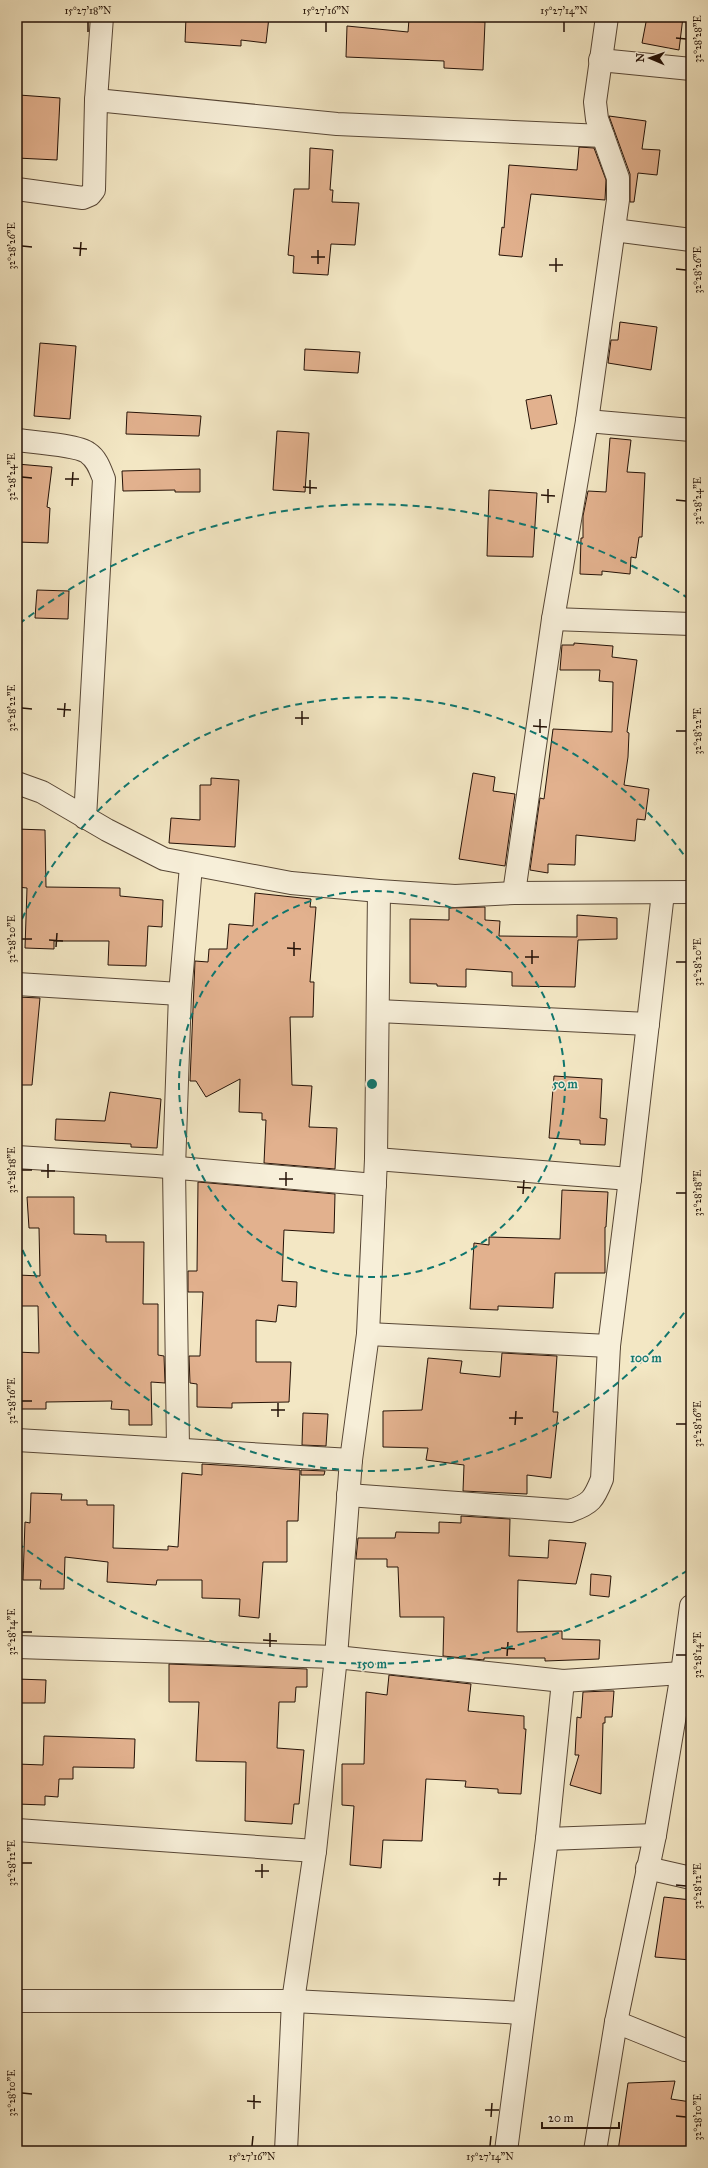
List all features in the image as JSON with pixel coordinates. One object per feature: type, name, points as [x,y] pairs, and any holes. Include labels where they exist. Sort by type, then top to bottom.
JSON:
[{"type":"street","points":[[17,189],[83,198],[90,195],[94,190],[96,100],[102,17]]},
{"type":"street","points":[[514,893],[552,619],[587,421],[618,200],[618,178],[597,119],[595,102],[607,17]]},
{"type":"street","points":[[600,60],[691,69]]},
{"type":"street","points":[[96,100],[337,124],[603,136]]},
{"type":"street","points":[[614,230],[691,240]]},
{"type":"street","points":[[587,421],[691,430]]},
{"type":"street","points":[[17,440],[74,448],[87,452],[97,463],[104,479],[85,818]]},
{"type":"street","points":[[552,619],[691,624]]},
{"type":"street","points":[[17,783],[42,792],[85,818],[164,859],[191,866],[291,882],[379,891],[455,896],[514,893],[691,892]]},
{"type":"street","points":[[178,1448],[174,1168],[180,994],[191,866]]},
{"type":"street","points":[[286,2151],[293,2001],[315,1851],[336,1657],[351,1460],[368,1334],[376,1159],[379,891]]},
{"type":"street","points":[[348,1494],[570,1511],[584,1506],[595,1497],[602,1479],[609,1346],[630,1179],[662,893]]},
{"type":"street","points":[[17,984],[180,994]]},
{"type":"street","points":[[378,1011],[648,1024]]},
{"type":"street","points":[[17,1157],[174,1168],[375,1186]]},
{"type":"street","points":[[376,1159],[630,1179]]},
{"type":"street","points":[[368,1334],[609,1346]]},
{"type":"street","points":[[17,1440],[178,1448],[351,1460]]},
{"type":"street","points":[[595,2151],[616,2022],[655,1835],[686,1674],[691,1606]]},
{"type":"street","points":[[17,1647],[336,1657],[563,1681],[686,1674]]},
{"type":"street","points":[[506,2151],[547,1839],[563,1681]]},
{"type":"street","points":[[17,1830],[315,1851]]},
{"type":"street","points":[[547,1839],[655,1835]]},
{"type":"street","points":[[647,1868],[691,1878]]},
{"type":"street","points":[[17,2001],[293,2001],[523,2013]]},
{"type":"street","points":[[616,2022],[685,2050],[691,2051]]},
{"type":"building","points":[[186,17],[269,17],[266,43],[241,40],[241,46],[185,42]]},
{"type":"building","points":[[647,17],[683,17],[679,50],[642,43]]},
{"type":"building","points":[[409,19],[485,22],[483,70],[444,68],[444,61],[346,57],[347,26],[408,32]]},
{"type":"building","points":[[19,95],[60,98],[57,160],[17,158]]},
{"type":"building","points":[[609,116],[646,121],[642,149],[660,150],[657,175],[638,173],[634,202],[630,202],[630,174]]},
{"type":"building","points":[[579,147],[594,148],[606,180],[605,200],[531,194],[522,257],[499,255],[502,227],[504,228],[509,165],[577,170]]},
{"type":"building","points":[[310,148],[333,150],[330,190],[333,190],[332,202],[359,203],[355,245],[331,244],[328,275],[293,273],[294,256],[288,255],[294,189],[309,189]]},
{"type":"building","points":[[620,322],[657,327],[651,370],[608,363],[611,340],[618,340]]},
{"type":"building","points":[[40,343],[76,346],[70,419],[34,416]]},
{"type":"building","points":[[305,349],[360,352],[358,373],[304,370]]},
{"type":"building","points":[[551,395],[557,424],[531,429],[526,400]]},
{"type":"building","points":[[127,412],[201,416],[199,436],[126,434]]},
{"type":"building","points":[[277,431],[309,433],[305,492],[273,490]]},
{"type":"building","points":[[610,438],[631,440],[627,472],[645,473],[642,537],[639,537],[636,558],[631,557],[630,574],[602,571],[602,575],[580,574],[583,516],[588,491],[606,492]]},
{"type":"building","points":[[17,464],[52,467],[47,507],[50,508],[48,543],[17,542]]},
{"type":"building","points":[[200,469],[200,492],[175,492],[175,490],[123,491],[122,471]]},
{"type":"building","points":[[489,490],[537,493],[533,557],[487,556]]},
{"type":"building","points":[[37,590],[69,591],[68,619],[35,618]]},
{"type":"building","points":[[574,643],[613,646],[612,657],[637,660],[627,732],[629,733],[628,757],[624,785],[649,789],[645,820],[637,819],[635,841],[576,835],[575,865],[548,864],[548,873],[530,870],[540,798],[544,799],[553,729],[612,732],[613,682],[599,681],[600,670],[560,670],[562,645],[574,645]]},
{"type":"building","points":[[473,773],[495,777],[493,791],[515,794],[505,866],[459,859]]},
{"type":"building","points":[[211,778],[239,780],[235,847],[169,843],[171,818],[200,820],[200,785],[211,785]]},
{"type":"building","points":[[17,829],[45,830],[46,887],[120,888],[120,896],[163,900],[162,927],[148,926],[146,966],[108,965],[109,941],[54,941],[54,949],[25,948],[27,888],[17,887]]},
{"type":"building","points":[[255,893],[311,899],[310,907],[316,907],[310,982],[314,982],[313,1017],[290,1017],[292,1085],[312,1086],[309,1127],[337,1128],[335,1169],[264,1163],[266,1120],[262,1120],[262,1113],[239,1112],[240,1079],[206,1097],[196,1081],[190,1081],[195,961],[208,962],[209,949],[227,949],[229,924],[253,926]]},
{"type":"building","points":[[485,907],[485,920],[500,921],[499,936],[577,937],[577,915],[617,918],[617,939],[578,940],[575,987],[512,986],[512,972],[466,969],[466,987],[410,983],[410,919],[449,920],[449,908]]},
{"type":"building","points":[[17,997],[40,998],[32,1085],[17,1085]]},
{"type":"building","points":[[554,1076],[602,1079],[600,1118],[607,1119],[605,1145],[580,1144],[580,1140],[549,1138]]},
{"type":"building","points":[[110,1092],[161,1099],[157,1148],[131,1147],[131,1144],[55,1140],[56,1119],[105,1121]]},
{"type":"building","points":[[198,1182],[335,1194],[334,1233],[284,1230],[282,1281],[297,1282],[296,1307],[278,1305],[276,1322],[256,1320],[256,1362],[291,1362],[289,1402],[232,1403],[232,1408],[197,1407],[197,1384],[190,1383],[189,1356],[200,1356],[203,1292],[188,1292],[188,1271],[197,1271]]},
{"type":"building","points":[[562,1190],[608,1192],[605,1227],[605,1273],[555,1273],[553,1308],[498,1306],[498,1310],[470,1309],[474,1243],[489,1245],[489,1237],[560,1239]]},
{"type":"building","points":[[27,1197],[74,1197],[74,1234],[106,1235],[106,1242],[144,1242],[143,1304],[158,1304],[158,1355],[164,1356],[165,1383],[151,1382],[152,1425],[129,1425],[129,1410],[111,1409],[112,1401],[46,1402],[46,1409],[17,1409],[17,1352],[39,1353],[38,1306],[17,1306],[18,1275],[40,1276],[39,1228],[29,1228]]},
{"type":"building","points":[[502,1353],[557,1356],[553,1412],[558,1412],[551,1478],[527,1475],[527,1494],[463,1491],[464,1465],[426,1460],[428,1448],[383,1447],[383,1411],[422,1410],[428,1358],[462,1361],[460,1373],[500,1377]]},
{"type":"building","points":[[303,1413],[328,1414],[326,1446],[302,1445]]},
{"type":"building","points":[[202,1464],[300,1470],[298,1521],[287,1521],[287,1562],[263,1562],[259,1618],[239,1616],[240,1599],[202,1598],[202,1580],[157,1580],[156,1585],[107,1582],[108,1562],[65,1557],[64,1589],[40,1589],[41,1580],[23,1580],[25,1522],[30,1523],[31,1493],[62,1494],[61,1500],[87,1500],[87,1505],[114,1505],[113,1548],[168,1550],[168,1546],[178,1547],[182,1473],[202,1475]]},
{"type":"building","points":[[301,1470],[325,1471],[324,1475],[301,1475]]},
{"type":"building","points":[[461,1516],[510,1519],[509,1556],[548,1558],[549,1540],[586,1543],[576,1584],[518,1580],[517,1632],[562,1631],[562,1639],[600,1640],[599,1659],[545,1661],[545,1658],[484,1658],[484,1660],[443,1656],[444,1617],[400,1617],[398,1567],[387,1567],[387,1559],[356,1559],[358,1538],[395,1538],[396,1532],[439,1533],[439,1522],[461,1523]]},
{"type":"building","points":[[591,1574],[611,1576],[609,1597],[590,1595]]},
{"type":"building","points":[[169,1664],[307,1669],[307,1687],[296,1687],[295,1702],[279,1702],[277,1748],[304,1750],[299,1804],[294,1804],[292,1824],[245,1821],[246,1762],[196,1761],[199,1702],[169,1702]]},
{"type":"building","points":[[389,1675],[471,1684],[468,1711],[524,1716],[524,1729],[526,1729],[521,1794],[498,1793],[498,1789],[465,1787],[466,1781],[426,1779],[422,1841],[383,1840],[381,1868],[350,1865],[354,1806],[342,1805],[342,1764],[364,1764],[366,1692],[387,1695]]},
{"type":"building","points":[[17,1679],[46,1680],[45,1703],[17,1703]]},
{"type":"building","points":[[614,1691],[612,1717],[605,1717],[605,1723],[603,1723],[601,1794],[570,1785],[579,1755],[575,1755],[577,1717],[581,1718],[583,1692]]},
{"type":"building","points":[[44,1736],[135,1739],[134,1768],[73,1767],[73,1779],[59,1779],[58,1797],[45,1796],[45,1805],[17,1804],[17,1764],[43,1765]]},
{"type":"building","points":[[664,1897],[691,1900],[691,1960],[655,1957]]},
{"type":"building","points":[[675,2081],[671,2099],[691,2102],[691,2151],[618,2151],[628,2083]]}]
